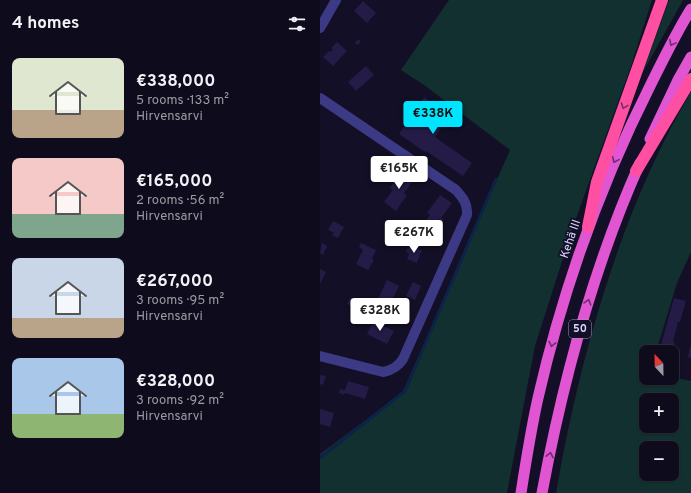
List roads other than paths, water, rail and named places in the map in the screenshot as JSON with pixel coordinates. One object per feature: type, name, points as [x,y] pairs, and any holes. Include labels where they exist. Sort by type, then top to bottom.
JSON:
[{"type":"highway","points":[[588,227],[597,182],[662,0]]},
{"type":"highway","name":"Kehä III","points":[[521,493],[538,398],[558,321],[588,227],[605,183],[637,111],[691,9]]},
{"type":"highway","name":"50","points":[[542,493],[561,405],[581,326],[614,224],[657,124],[691,57]]},
{"type":"highway","points":[[636,171],[691,79]]},
{"type":"street","points":[[320,28],[336,0]]},
{"type":"street","points":[[320,98],[456,190],[464,198],[468,208],[467,215],[403,359],[398,365],[383,372],[320,356]]},
{"type":"waterway","points":[[320,458],[405,391],[496,179]]}]
